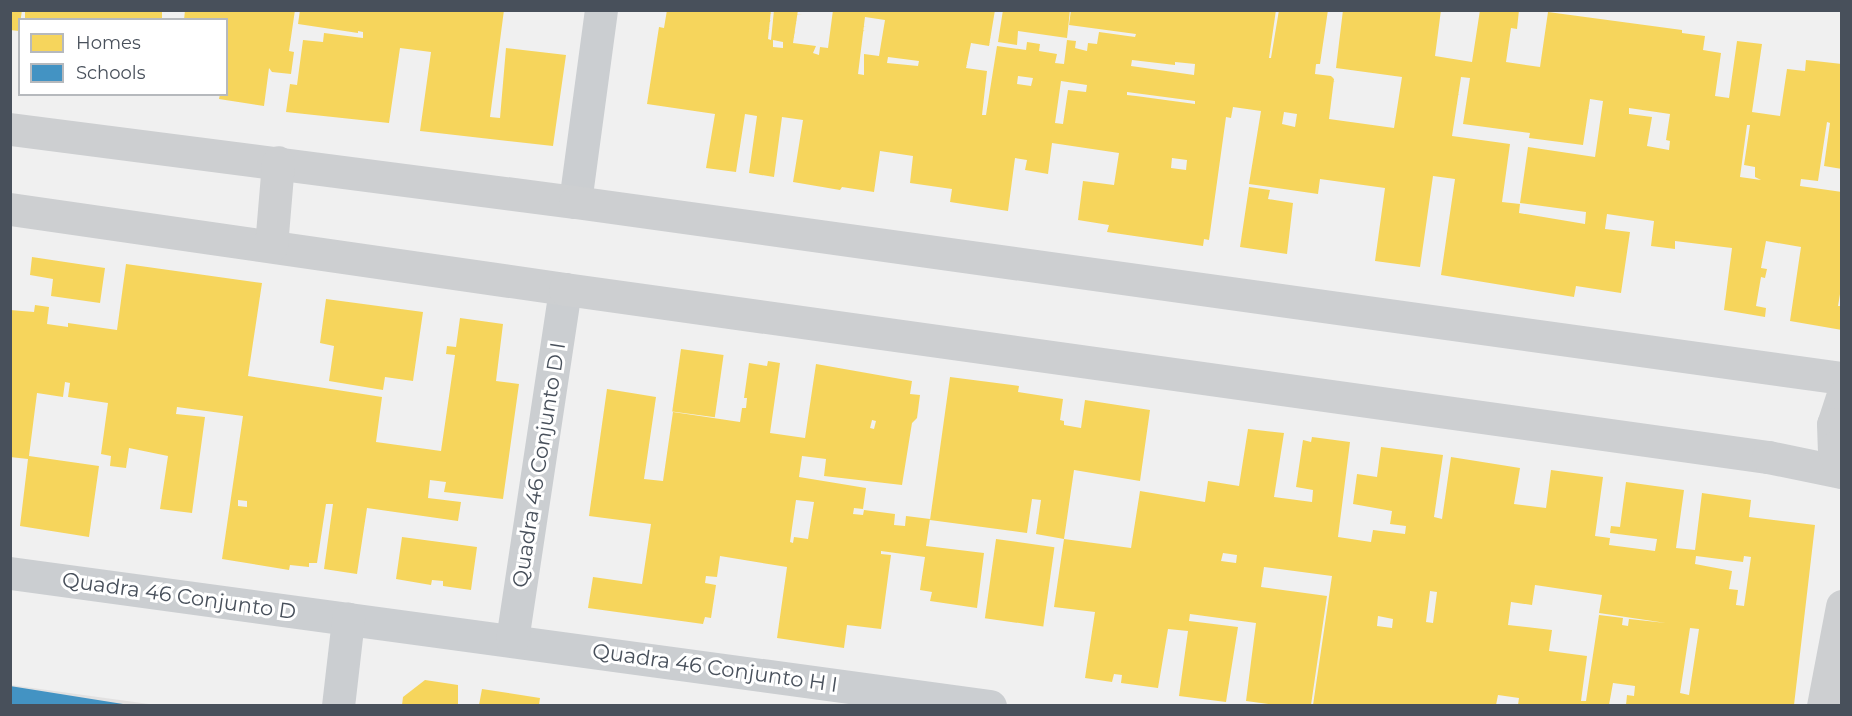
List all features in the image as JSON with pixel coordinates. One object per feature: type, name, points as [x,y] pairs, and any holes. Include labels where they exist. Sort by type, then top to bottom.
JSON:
[{"type":"street","points":[[575,202],[601,10]]},
{"type":"street","points":[[10,129],[575,202],[1842,378]]},
{"type":"street","points":[[271,246],[278,162]]},
{"type":"street","points":[[10,209],[565,290],[1768,457],[1841,472],[1834,448],[1833,424],[1842,397]]},
{"type":"street","name":"Quadra 46 Conjunto D I","points":[[512,640],[565,290]]},
{"type":"street","name":"Quadra 46 Conjunto D","points":[[10,573],[512,640]]},
{"type":"street","points":[[1823,705],[1842,606]]},
{"type":"street","points":[[338,705],[348,619]]},
{"type":"street","name":"Quadra 46 Conjunto H I","points":[[512,640],[990,705]]},
{"type":"shaded area","points":[[11,685],[156,705],[11,706]]},
{"type":"building: Homes","points":[[10,10],[22,10],[21,18],[18,18],[18,31],[10,30]]},
{"type":"building: Homes","points":[[25,10],[162,10],[162,18],[25,18]]},
{"type":"building: Homes","points":[[185,10],[295,10],[289,51],[294,52],[291,74],[272,72],[269,68],[264,106],[219,99],[220,96],[228,96],[228,18],[184,18]]},
{"type":"building: Homes","points":[[300,10],[504,10],[490,117],[500,118],[506,48],[566,55],[553,146],[420,131],[431,52],[400,48],[389,123],[286,112],[290,84],[297,85],[303,40],[323,42],[324,33],[363,38],[363,32],[298,24]]},
{"type":"building: Homes","points":[[667,10],[771,10],[768,39],[771,40],[774,10],[798,10],[793,43],[816,46],[813,53],[819,55],[820,47],[828,48],[833,10],[995,10],[989,46],[971,43],[966,68],[987,71],[982,115],[986,115],[997,46],[1026,50],[1027,42],[1040,44],[1039,51],[1057,54],[1055,63],[1064,64],[1067,40],[1076,41],[1075,48],[1087,51],[1088,43],[1097,44],[1099,32],[1135,37],[1136,34],[1069,25],[1071,10],[1276,10],[1269,58],[1271,58],[1279,10],[1328,10],[1320,64],[1316,64],[1315,74],[1331,76],[1334,79],[1329,119],[1394,128],[1402,77],[1336,68],[1343,10],[1441,10],[1435,56],[1472,62],[1480,10],[1519,10],[1517,29],[1511,28],[1506,62],[1540,67],[1548,12],[1682,30],[1682,33],[1705,36],[1703,50],[1721,53],[1715,96],[1729,98],[1737,41],[1762,44],[1752,112],[1780,116],[1787,69],[1805,71],[1806,60],[1842,64],[1842,169],[1824,166],[1830,123],[1827,122],[1818,181],[1801,179],[1800,186],[1842,192],[1842,282],[1838,306],[1842,306],[1842,330],[1790,321],[1801,247],[1766,241],[1761,268],[1767,269],[1765,278],[1761,277],[1756,306],[1766,308],[1765,317],[1724,310],[1732,248],[1675,241],[1675,249],[1651,246],[1654,221],[1607,214],[1605,229],[1630,232],[1621,293],[1576,286],[1574,297],[1441,275],[1455,179],[1433,176],[1420,267],[1375,261],[1385,188],[1320,179],[1318,194],[1249,184],[1261,111],[1233,107],[1231,118],[1226,117],[1209,240],[1204,239],[1203,246],[1107,232],[1109,225],[1078,220],[1083,181],[1114,185],[1119,153],[1052,143],[1048,174],[1025,170],[1027,160],[1015,158],[1008,211],[950,202],[952,189],[910,183],[913,156],[880,151],[874,192],[842,187],[840,190],[793,182],[803,120],[782,117],[774,177],[749,173],[757,116],[745,114],[736,172],[706,168],[715,114],[647,104],[659,27],[664,28]],"holes":[[[865,17],[885,20],[879,56],[864,54],[864,75],[858,74]],[[773,40],[783,42],[783,48],[773,47]],[[888,57],[919,61],[918,66],[887,63]],[[1132,60],[1175,65],[1175,62],[1195,64],[1194,75],[1131,66]],[[1018,76],[1033,78],[1031,86],[1017,84]],[[1461,77],[1470,78],[1463,124],[1530,133],[1529,138],[1583,145],[1590,99],[1603,101],[1595,157],[1528,147],[1520,203],[1586,212],[1585,224],[1519,213],[1520,204],[1502,202],[1510,144],[1452,136]],[[1061,81],[1087,85],[1086,92],[1068,90],[1063,124],[1055,123]],[[1127,92],[1195,101],[1195,104],[1127,95]],[[1629,108],[1670,114],[1666,140],[1670,141],[1669,150],[1647,146],[1652,117],[1629,114]],[[1284,112],[1297,114],[1295,127],[1282,124]],[[1747,125],[1750,125],[1744,165],[1755,167],[1755,177],[1761,180],[1740,177]],[[1172,158],[1187,160],[1186,170],[1171,168]]]},
{"type":"building: Homes","points":[[1003,10],[1070,10],[1067,38],[1018,31],[1017,45],[998,42]]},
{"type":"building: Homes","points":[[1249,187],[1270,190],[1268,199],[1293,203],[1287,254],[1240,247]]},
{"type":"building: Homes","points":[[32,257],[105,268],[100,303],[51,296],[53,279],[30,275]]},
{"type":"building: Homes","points":[[126,264],[262,283],[248,376],[382,397],[376,442],[441,451],[455,355],[446,354],[447,346],[456,347],[460,318],[503,324],[496,381],[519,384],[503,499],[444,492],[446,482],[430,480],[428,498],[461,502],[458,521],[367,508],[357,574],[324,569],[333,504],[326,504],[317,563],[309,563],[309,567],[290,565],[289,570],[222,559],[243,416],[177,407],[176,414],[205,417],[192,513],[160,509],[168,456],[129,448],[126,468],[110,466],[111,456],[101,454],[108,403],[68,397],[70,383],[65,382],[63,397],[37,393],[29,456],[99,466],[89,537],[20,526],[28,459],[10,457],[10,310],[34,312],[35,305],[49,307],[47,324],[68,327],[68,323],[117,330]],"holes":[[[238,500],[247,501],[247,507],[238,506]]]},
{"type":"building: Homes","points":[[326,299],[423,312],[413,381],[385,377],[383,390],[329,381],[334,346],[320,343]]},
{"type":"building: Homes","points":[[681,349],[724,355],[715,417],[672,411]]},
{"type":"building: Homes","points":[[768,361],[780,363],[770,433],[805,438],[816,364],[912,381],[910,394],[920,395],[917,418],[912,423],[902,485],[824,476],[826,459],[802,456],[799,477],[866,488],[863,509],[854,508],[853,514],[863,515],[864,510],[895,514],[894,525],[905,526],[906,516],[930,519],[926,546],[984,553],[977,608],[930,601],[932,592],[920,590],[925,557],[881,551],[881,554],[891,555],[881,629],[847,625],[844,648],[777,638],[787,567],[720,556],[717,577],[706,576],[705,583],[716,585],[711,618],[705,617],[703,624],[588,608],[593,577],[642,584],[651,524],[589,516],[607,389],[656,397],[644,479],[663,481],[673,412],[740,422],[742,408],[746,408],[747,398],[744,398],[749,363],[767,366]],"holes":[[[872,420],[876,421],[874,429],[870,428]],[[796,500],[814,502],[808,539],[794,537],[793,543],[790,542]]]},
{"type":"building: Homes","points":[[950,377],[1019,386],[1018,392],[1063,399],[1060,420],[1064,421],[1064,425],[1081,428],[1085,400],[1150,410],[1140,481],[1074,470],[1064,539],[1036,534],[1041,500],[1032,499],[1027,533],[930,520]]},
{"type":"building: Homes","points":[[1248,429],[1284,433],[1274,497],[1312,502],[1313,490],[1296,487],[1303,440],[1311,442],[1312,437],[1350,442],[1338,537],[1371,542],[1373,530],[1405,534],[1406,526],[1390,524],[1392,511],[1353,504],[1357,474],[1377,477],[1381,447],[1443,455],[1434,517],[1442,519],[1451,457],[1520,468],[1514,504],[1546,508],[1551,470],[1603,477],[1595,536],[1610,538],[1609,545],[1655,551],[1657,539],[1610,533],[1611,526],[1620,527],[1626,482],[1684,490],[1676,548],[1695,550],[1702,493],[1751,500],[1749,517],[1815,525],[1794,705],[1626,705],[1627,695],[1634,696],[1635,686],[1613,683],[1609,705],[1518,705],[1519,698],[1498,695],[1496,705],[1313,705],[1332,576],[1264,567],[1261,587],[1327,596],[1311,705],[1275,705],[1246,701],[1256,623],[1190,614],[1189,621],[1238,627],[1226,702],[1179,696],[1188,631],[1168,629],[1158,688],[1121,683],[1122,675],[1114,674],[1112,682],[1085,678],[1095,612],[1054,607],[1064,539],[1131,548],[1140,491],[1205,502],[1208,481],[1239,486]],"holes":[[[1223,553],[1237,555],[1236,563],[1221,561]],[[1696,556],[1743,562],[1744,556],[1751,557],[1744,606],[1736,605],[1738,590],[1729,589],[1732,571],[1695,564]],[[1535,585],[1602,595],[1599,613],[1666,623],[1629,619],[1628,626],[1622,625],[1623,618],[1599,615],[1586,701],[1581,701],[1587,656],[1549,651],[1552,630],[1508,625],[1511,602],[1532,605]],[[1430,591],[1437,592],[1433,623],[1426,622]],[[1378,616],[1393,619],[1392,628],[1377,626]],[[1690,628],[1699,629],[1689,695],[1680,693]]]},
{"type":"building: Homes","points":[[402,537],[477,547],[471,590],[443,586],[443,581],[432,580],[431,585],[396,579]]},
{"type":"building: Homes","points":[[996,539],[1054,547],[1043,626],[985,618]]},
{"type":"building: Homes","points":[[425,680],[458,685],[458,705],[402,705],[403,697]]},
{"type":"building: Homes","points":[[482,689],[540,698],[539,705],[479,705]]},
{"type":"building: Schools","points":[[10,686],[123,704],[123,706],[10,706]]}]
